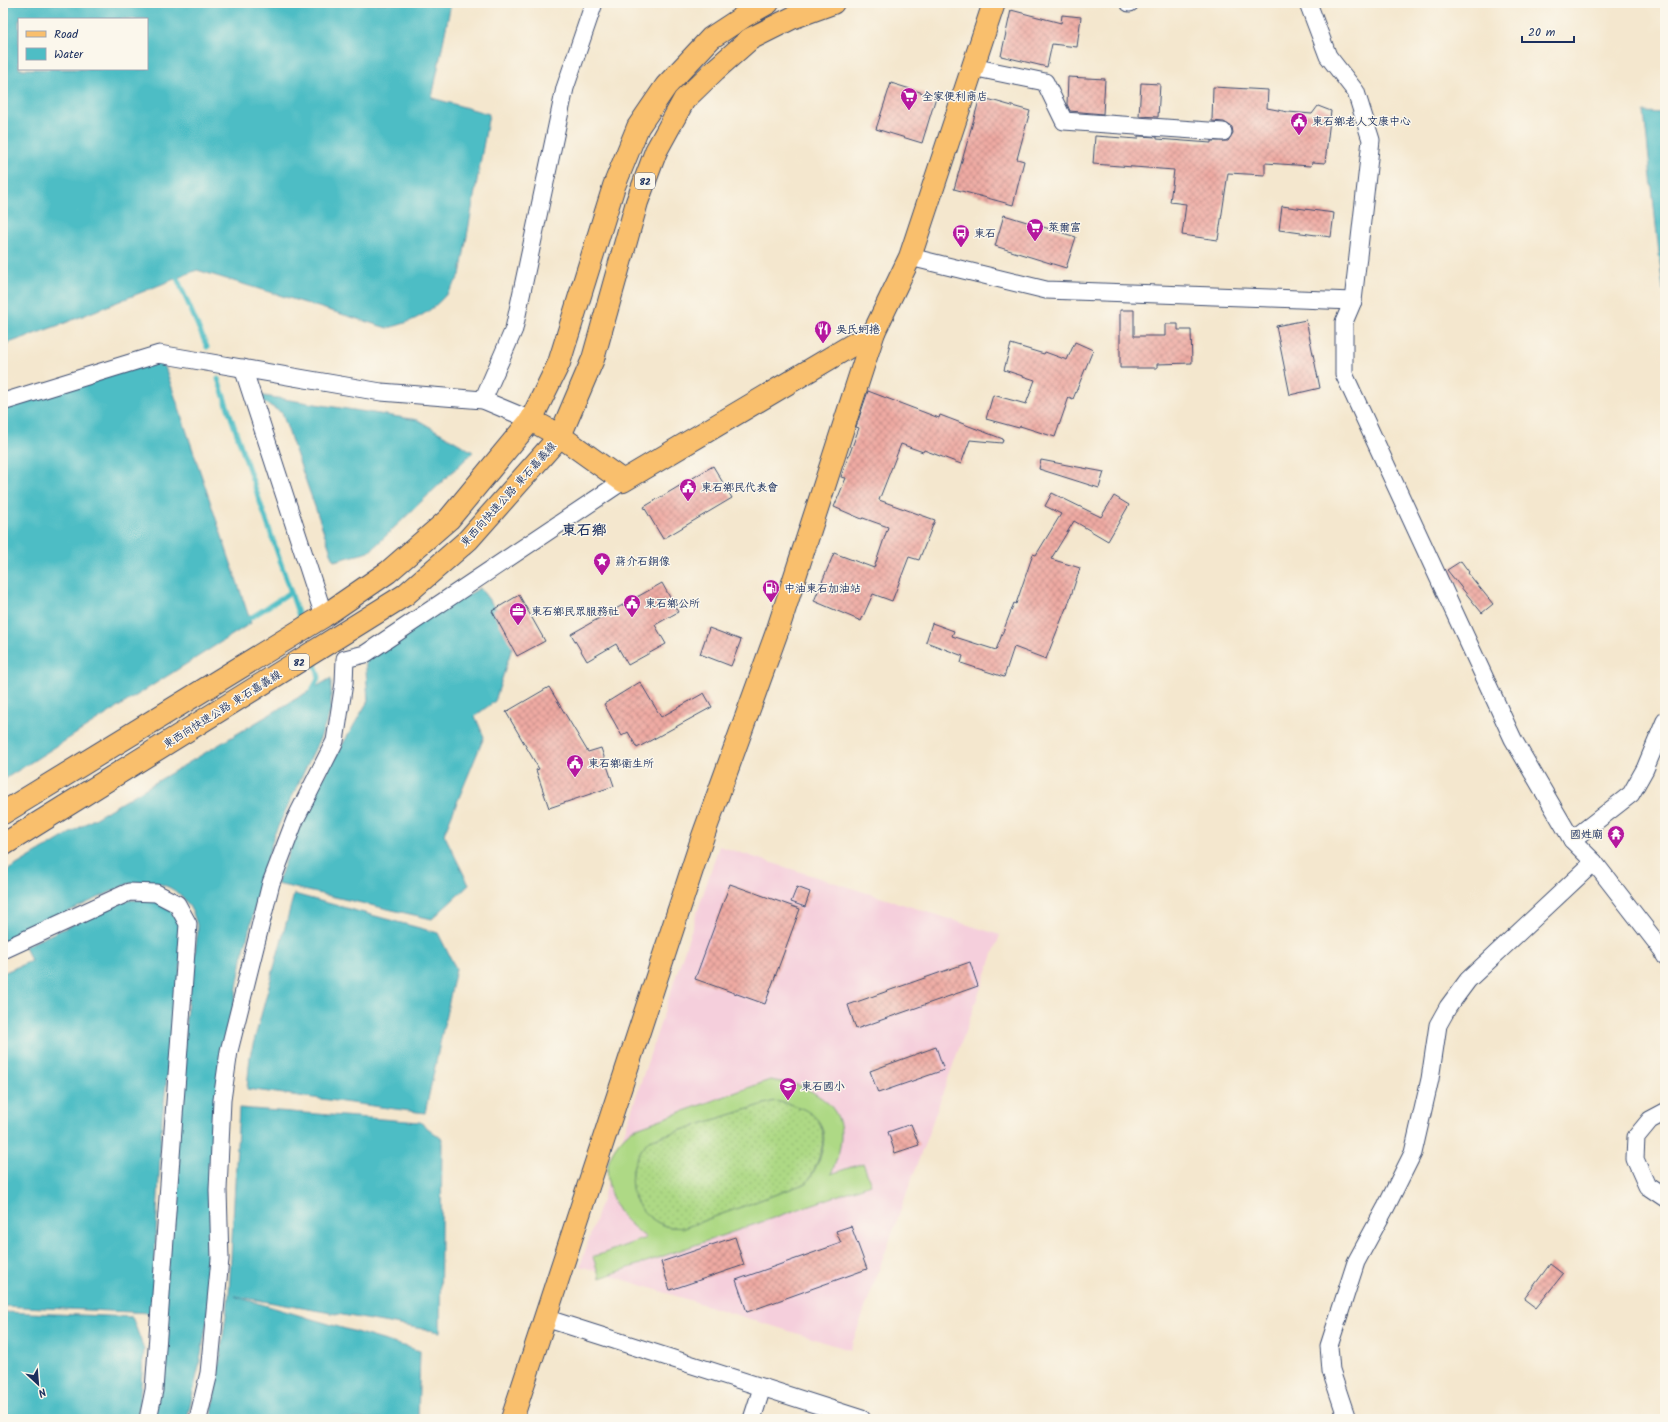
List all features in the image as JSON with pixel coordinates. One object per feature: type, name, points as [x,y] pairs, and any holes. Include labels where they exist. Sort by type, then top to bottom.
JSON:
[{"type":"main road","name":"82","points":[[3,813],[324,616],[388,572],[449,519],[531,420],[560,363],[614,186],[638,127],[666,86],[712,38],[743,17],[768,3]]},
{"type":"main road","name":"東西向快速公路 東石嘉義線","points":[[3,845],[405,595],[468,540],[560,436],[593,359],[637,202],[654,158],[684,100],[750,39],[792,18],[833,3]]},
{"type":"main road","points":[[512,1419],[703,836],[778,629],[874,332],[910,258],[994,3]]},
{"type":"main road","points":[[531,420],[560,436],[623,481],[874,332]]},
{"type":"street","points":[[483,400],[514,329],[565,88],[594,3]]},
{"type":"street","points":[[1308,3],[1328,56],[1356,92],[1372,140],[1352,301],[1344,322],[1344,374],[1513,739],[1572,840],[1594,862],[1663,951],[1665,956]]},
{"type":"street","points":[[972,67],[1045,82],[1064,121],[1223,132]]},
{"type":"street","points":[[910,258],[1046,290],[1352,301]]},
{"type":"street","points":[[3,402],[159,354],[381,392],[483,400],[531,420]]},
{"type":"street","points":[[243,368],[324,616]]},
{"type":"street","points":[[198,1419],[209,1373],[220,1259],[218,1190],[222,1100],[229,1051],[271,882],[295,820],[336,741],[344,682],[345,659],[365,654],[623,481]]},
{"type":"street","points":[[1572,840],[1631,794],[1645,769],[1665,721]]},
{"type":"street","points":[[1348,1419],[1331,1371],[1329,1346],[1356,1262],[1413,1153],[1430,1079],[1438,1025],[1448,1007],[1468,980],[1594,862]]},
{"type":"street","points":[[3,950],[129,892],[156,893],[177,904],[188,924],[154,1390],[148,1419]]},
{"type":"street","points":[[1665,1112],[1650,1120],[1636,1137],[1635,1160],[1647,1186],[1665,1198]]},
{"type":"street","points":[[545,1318],[862,1419]]},
{"type":"street","points":[[752,1419],[762,1388]]},
{"type":"shaded area","name":"東石國小","points":[[719,846],[1000,935],[850,1350],[580,1266]]},
{"type":"green space","points":[[770,1080],[798,1085],[812,1092],[827,1103],[835,1111],[839,1120],[841,1141],[839,1152],[831,1174],[863,1163],[871,1184],[600,1278],[593,1257],[646,1238],[623,1217],[615,1205],[608,1183],[608,1168],[612,1152],[631,1130]],"holes":[[[774,1101],[793,1105],[807,1111],[816,1119],[822,1128],[824,1139],[822,1152],[807,1183],[684,1228],[665,1226],[652,1219],[642,1210],[635,1199],[632,1188],[632,1176],[634,1164],[640,1152],[649,1140]]]},
{"type":"green space","points":[[774,1101],[793,1105],[807,1111],[816,1118],[822,1128],[823,1139],[821,1152],[807,1183],[684,1228],[665,1226],[652,1219],[642,1210],[635,1199],[632,1188],[632,1176],[634,1164],[640,1152],[649,1140]]},
{"type":"water","points":[[3,3],[451,3],[432,98],[489,114],[460,275],[446,295],[430,310],[410,321],[387,328],[197,270],[65,323],[3,345]]},
{"type":"water","points":[[1644,112],[1665,113],[1665,291],[1663,291]]},
{"type":"water","points":[[161,355],[251,623],[3,780],[3,408]]},
{"type":"water","points":[[251,394],[418,420],[473,452],[369,552],[334,561],[282,413]]},
{"type":"water","points":[[480,588],[516,635],[495,701],[475,716],[484,737],[444,834],[469,885],[432,919],[277,884],[306,807],[368,701],[365,654]]},
{"type":"water","points":[[331,678],[331,710],[321,736],[274,835],[243,954],[217,1099],[210,1305],[199,1366],[187,1419],[152,1419],[186,1016],[198,930],[189,906],[174,890],[164,885],[141,882],[128,884],[3,942],[3,873]]},
{"type":"water","points":[[294,894],[438,933],[456,969],[425,1113],[247,1089],[250,1056]]},
{"type":"water","points":[[128,900],[154,900],[169,909],[180,923],[184,940],[162,1118],[152,1313],[3,1306],[3,973],[31,961],[25,946]]},
{"type":"water","points":[[239,1108],[420,1122],[442,1139],[440,1332],[234,1296],[420,1351],[418,1419],[211,1419],[229,1295]]},
{"type":"water","points":[[3,1312],[132,1317],[144,1349],[138,1419],[3,1419]]},
{"type":"building","points":[[1011,10],[1061,23],[1062,15],[1081,17],[1077,47],[1052,44],[1047,67],[1001,56]]},
{"type":"building","points":[[1068,77],[1105,79],[1103,114],[1070,111],[1067,104]]},
{"type":"building","points":[[891,83],[936,97],[922,143],[876,129]]},
{"type":"building","points":[[1141,83],[1160,84],[1158,117],[1139,116]]},
{"type":"building","points":[[1213,87],[1268,90],[1267,108],[1312,114],[1318,106],[1331,111],[1325,163],[1312,162],[1311,166],[1265,163],[1265,175],[1228,173],[1218,240],[1182,235],[1186,204],[1170,202],[1174,170],[1093,164],[1095,136],[1138,139],[1138,136],[1157,137],[1157,139],[1211,143],[1211,141],[1228,141],[1233,133],[1232,127],[1224,122],[1212,121]]},
{"type":"building","points":[[980,97],[1030,111],[1017,159],[1024,161],[1013,205],[954,189]]},
{"type":"building","points":[[1282,206],[1334,213],[1331,237],[1279,230]]},
{"type":"building","name":"萊爾富","points":[[1004,215],[1076,237],[1066,268],[995,246]]},
{"type":"building","points":[[1120,310],[1134,310],[1134,336],[1165,336],[1165,324],[1178,324],[1178,330],[1191,330],[1192,363],[1157,364],[1157,368],[1120,368]]},
{"type":"building","points":[[1306,320],[1320,388],[1290,395],[1276,326]]},
{"type":"building","points":[[1075,342],[1093,350],[1073,399],[1069,397],[1055,437],[1020,426],[1019,428],[986,419],[993,395],[1026,404],[1035,380],[1004,370],[1011,344],[1044,354],[1045,352],[1067,360]]},
{"type":"building","points":[[868,391],[939,418],[940,415],[1003,439],[1002,443],[970,440],[961,464],[924,450],[923,452],[901,444],[879,500],[935,520],[919,560],[909,557],[892,601],[873,594],[861,621],[814,601],[834,553],[874,568],[888,527],[863,518],[862,519],[834,507],[846,478],[841,477],[859,428],[856,427]]},
{"type":"building","points":[[1041,460],[1104,472],[1099,488],[1039,469]]},
{"type":"building","name":"東石鄉民代表會","points":[[713,466],[732,498],[663,539],[644,507]]},
{"type":"building","points":[[1052,493],[1101,517],[1114,496],[1129,505],[1108,541],[1074,521],[1051,559],[1080,568],[1067,608],[1046,659],[1014,647],[1004,677],[961,663],[963,656],[926,642],[932,623],[954,631],[952,636],[996,650],[1014,603],[1016,604],[1033,554],[1036,555],[1061,514],[1045,506]]},
{"type":"building","points":[[1461,561],[1469,572],[1468,573],[1493,604],[1482,613],[1447,570]]},
{"type":"building","name":"東石鄉公所","points":[[662,583],[678,612],[655,625],[666,644],[628,665],[616,644],[587,661],[571,634]]},
{"type":"building","name":"東石鄉民眾服務社","points":[[519,595],[545,641],[517,656],[492,611]]},
{"type":"building","points":[[709,628],[741,640],[731,666],[700,654]]},
{"type":"building","points":[[640,682],[661,717],[704,693],[712,707],[637,748],[628,732],[622,736],[604,704]]},
{"type":"building","points":[[549,687],[588,752],[601,748],[614,786],[549,808],[536,770],[539,769],[506,712]]},
{"type":"building","points":[[730,884],[800,909],[765,1004],[695,979]]},
{"type":"building","points":[[797,887],[810,892],[805,907],[791,902]]},
{"type":"building","points":[[970,962],[978,986],[856,1029],[848,1005]]},
{"type":"building","points":[[936,1047],[944,1070],[878,1093],[870,1071]]},
{"type":"building","points":[[911,1124],[919,1145],[895,1153],[888,1132]]},
{"type":"building","points":[[851,1226],[867,1269],[747,1312],[736,1280],[841,1243],[836,1231]]},
{"type":"building","points":[[735,1237],[744,1265],[670,1290],[661,1262]]},
{"type":"building","points":[[1550,1264],[1563,1274],[1536,1308],[1524,1299]]},
{"type":"waterway","points":[[177,278],[207,347]]},
{"type":"waterway","points":[[218,379],[300,619]]},
{"type":"waterway","points":[[244,622],[291,592]]},
{"type":"waterway","points":[[310,694],[319,677],[315,664]]},
{"type":"place","name":"全家便利商店","points":[[909,111]]},
{"type":"place","name":"東石鄉老人文康中心","points":[[1299,136]]},
{"type":"place","name":"萊爾富","points":[[1035,242]]},
{"type":"place","name":"東石","points":[[961,248]]},
{"type":"place","name":"吳氏蚵捲","points":[[823,344]]},
{"type":"place","name":"東石鄉民代表會","points":[[688,502]]},
{"type":"place","name":"蔣介石銅像","points":[[602,576]]},
{"type":"place","name":"中油東石加油站","points":[[771,603]]},
{"type":"place","name":"東石鄉公所","points":[[632,618]]},
{"type":"place","name":"東石鄉民眾服務社","points":[[518,626]]},
{"type":"place","name":"東石鄉衛生所","points":[[575,778]]},
{"type":"place","name":"國姓廟","points":[[1616,849]]},
{"type":"place","name":"東石國小","points":[[788,1101]]},
{"type":"district","name":"東石鄉","points":[[584,530]]}]
